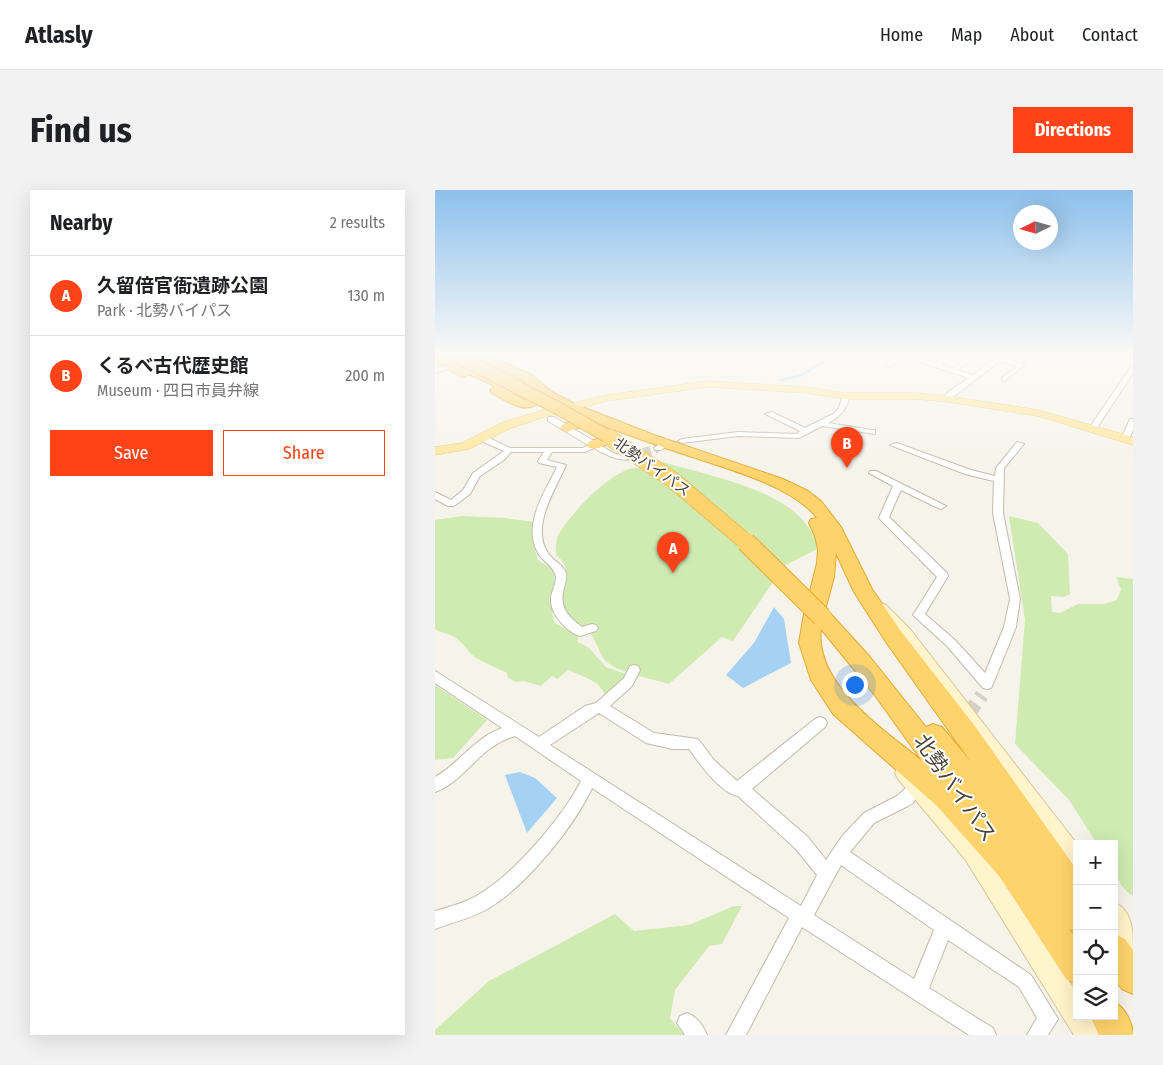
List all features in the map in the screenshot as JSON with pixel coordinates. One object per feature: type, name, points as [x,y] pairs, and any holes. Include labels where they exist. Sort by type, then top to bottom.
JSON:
[{"type":"highway","name":"北勢バイパス","points":[[529,395],[582,421],[649,463],[726,522],[762,555],[822,617],[861,660],[904,714],[1011,868],[1073,962]]},
{"type":"highway","points":[[545,396],[587,419],[649,446],[771,489],[793,499],[814,519],[820,528],[827,550],[827,563],[810,632],[813,658],[828,690],[841,707],[946,798],[1011,868]]},
{"type":"highway","points":[[567,428],[587,419]]},
{"type":"highway","points":[[587,419],[611,437],[771,480],[802,494],[815,504],[828,520],[864,592],[893,636],[965,733],[1073,890]]},
{"type":"highway","points":[[594,445],[611,437]]},
{"type":"highway","name":"北勢バイパス","points":[[822,617],[856,648],[917,715],[978,789],[1073,911]]},
{"type":"highway","points":[[1118,956],[1133,978]]},
{"type":"highway","points":[[1118,973],[1133,994]]},
{"type":"highway","points":[[1110,1020],[1119,1035]]},
{"type":"main road","points":[[435,451],[457,449],[519,421],[566,407],[625,395]]},
{"type":"main road","points":[[821,395],[844,403],[917,396],[949,399],[1036,412],[1129,440]]},
{"type":"street","points":[[1093,428],[1115,395]]},
{"type":"street","points":[[682,442],[749,433],[781,437],[799,436],[836,416],[844,403]]},
{"type":"street","points":[[769,414],[806,431]]},
{"type":"street","points":[[551,420],[618,457],[649,446]]},
{"type":"street","points":[[1129,440],[1133,421]]},
{"type":"street","points":[[823,424],[872,432]]},
{"type":"street","points":[[482,438],[509,450],[585,450],[594,445]]},
{"type":"street","points":[[898,486],[884,518],[943,576],[919,615],[951,643],[985,690],[1010,627],[1015,599],[998,513],[999,479],[1002,465],[1020,444]]},
{"type":"street","points":[[894,445],[968,472],[999,479]]},
{"type":"street","points":[[435,495],[451,504],[454,503],[467,492],[476,475],[504,456],[509,450]]},
{"type":"street","points":[[550,450],[542,461],[562,465],[540,513],[537,536],[543,554],[559,570],[561,577],[556,600],[557,607],[565,618],[580,632],[591,628]]},
{"type":"street","points":[[873,474],[941,506]]},
{"type":"street","points":[[864,592],[905,633],[1073,857]]},
{"type":"street","points":[[539,745],[590,710],[600,707],[628,682],[634,670]]},
{"type":"street","points":[[435,676],[589,779],[745,879],[801,918],[985,1035]]},
{"type":"street","points":[[600,707],[651,739],[673,744],[693,743],[709,765],[734,788],[741,789],[802,843],[827,874]]},
{"type":"street","points":[[741,789],[820,723]]},
{"type":"street","points":[[435,785],[454,774],[487,741],[516,730]]},
{"type":"street","points":[[887,745],[920,791],[973,852],[1073,1010]]},
{"type":"street","points":[[435,920],[474,907],[506,886],[547,840],[584,793],[589,779]]},
{"type":"street","points":[[736,1035],[801,918],[840,854],[867,819],[876,812],[908,799],[911,793]]},
{"type":"street","points":[[840,854],[1025,981],[1048,1019],[1037,1035]]},
{"type":"street","points":[[1118,918],[1133,939]]},
{"type":"street","points":[[918,992],[944,927]]},
{"type":"street","points":[[1080,1020],[1089,1035]]},
{"type":"green space","points":[[663,462],[743,485],[781,503],[797,514],[809,528],[815,538],[817,549],[784,566],[733,641],[722,637],[669,684],[616,668],[604,659],[591,635],[561,607],[559,602],[566,571],[562,560],[556,555],[556,540],[563,527],[580,506],[602,486],[624,471],[639,468],[649,471]]},
{"type":"green space","points":[[462,516],[505,518],[534,522],[533,542],[538,560],[550,568],[554,574],[555,586],[552,609],[555,623],[578,636],[578,642],[588,647],[606,667],[628,675],[605,695],[603,690],[595,683],[568,670],[557,679],[552,676],[541,686],[524,681],[516,682],[508,678],[507,673],[475,657],[454,636],[435,629],[435,520]]},
{"type":"green space","points":[[1009,516],[1038,523],[1068,554],[1070,594],[1064,597],[1051,596],[1052,612],[1060,613],[1078,604],[1104,604],[1117,600],[1121,589],[1116,577],[1133,579],[1133,896],[1122,886],[1118,878],[1118,840],[1094,840],[1069,800],[1015,744],[1025,620]]},
{"type":"green space","points":[[435,685],[487,720],[453,758],[435,760]]},
{"type":"green space","points":[[734,906],[742,906],[722,944],[709,946],[675,990],[670,1018],[684,1035],[435,1035],[435,1030],[489,981],[615,914],[634,931],[689,925]]},
{"type":"water","points":[[774,607],[784,619],[791,663],[743,688],[726,675],[754,643]]},
{"type":"water","points":[[520,772],[535,778],[557,798],[527,833],[505,775]]},
{"type":"tunnel","points":[[642,453],[658,448]]},
{"type":"tunnel","points":[[943,749],[982,695]]},
{"type":"place","name":"くるべ古代歴史館","points":[[847,468]]},
{"type":"place","name":"久留倍官衙遺跡公園","points":[[673,573]]}]
